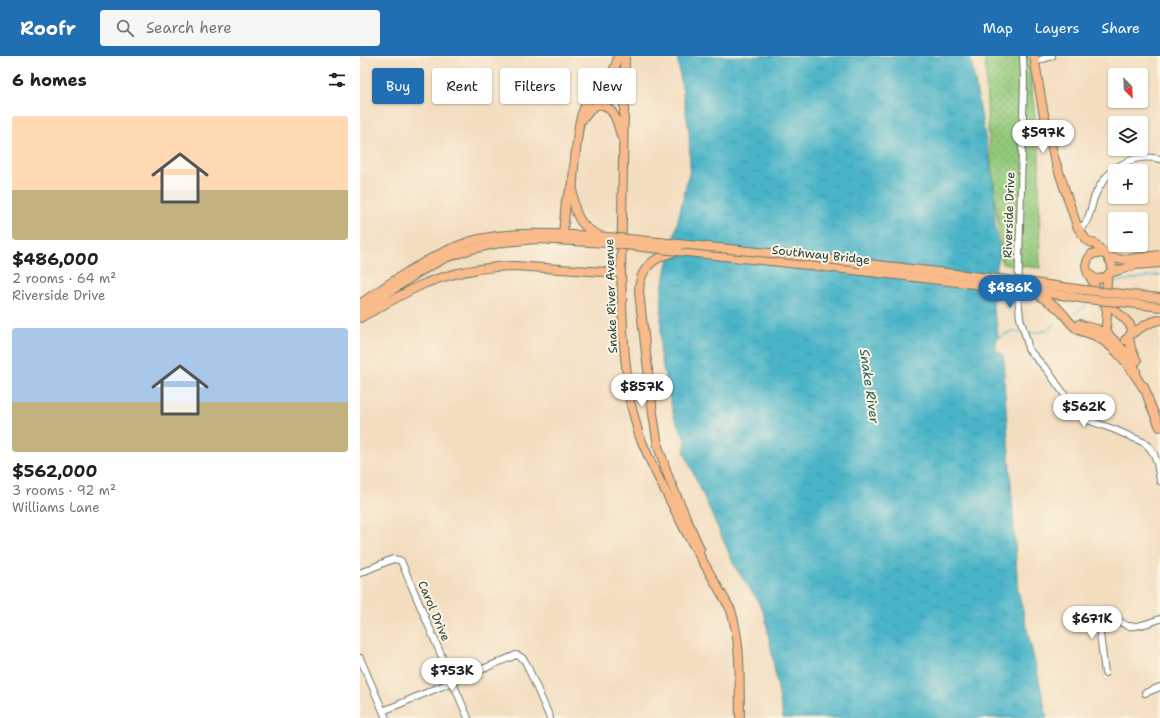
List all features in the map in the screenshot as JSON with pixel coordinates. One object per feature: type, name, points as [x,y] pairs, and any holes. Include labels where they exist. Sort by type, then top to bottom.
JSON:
[{"type":"main road","points":[[607,240],[589,230],[580,222],[573,202],[572,186],[581,116],[585,105],[592,94],[612,73],[618,56]]},
{"type":"main road","name":"Snake River Avenue","points":[[625,56],[625,68]]},
{"type":"main road","points":[[1034,59],[1043,110],[1054,157],[1077,226],[1086,240],[1088,259],[1086,268],[1105,305],[1108,317],[1106,328],[1112,339],[1130,357],[1136,370],[1136,376]]},
{"type":"main road","points":[[579,124],[592,108],[599,104],[603,104],[615,117],[623,149]]},
{"type":"main road","name":"Snake River Avenue","points":[[625,104],[621,273],[622,323],[630,401],[639,435],[653,467],[687,534],[731,610],[735,624],[740,656],[739,718]]},
{"type":"main road","points":[[570,242],[563,235],[566,202],[572,186]]},
{"type":"main road","points":[[543,233],[559,225],[564,218]]},
{"type":"main road","points":[[360,304],[418,265],[434,256],[463,244],[492,237],[543,233],[607,240]]},
{"type":"main road","points":[[360,312],[419,272],[446,258],[472,249],[504,242],[537,239],[570,242],[607,240]]},
{"type":"main road","name":"Southway Bridge","points":[[607,240],[678,251],[1034,287]]},
{"type":"main road","name":"Southway Bridge","points":[[607,240],[806,257],[1034,287]]},
{"type":"main road","points":[[1086,240],[1095,244],[1106,255],[1112,264],[1106,290],[1107,295],[1117,313],[1129,322],[1131,328],[1130,336],[1133,353],[1141,370],[1144,389]]},
{"type":"main road","points":[[678,251],[656,258],[644,271],[640,282],[639,292],[658,446],[670,481],[708,570]]},
{"type":"main road","points":[[1088,259],[1095,253],[1106,255],[1117,260],[1160,256]]},
{"type":"main road","points":[[1088,274],[1096,279],[1102,278],[1125,267],[1160,263]]},
{"type":"main road","points":[[360,318],[426,283],[470,270],[514,266],[621,273]]},
{"type":"main road","points":[[1034,287],[1084,290],[1160,306]]},
{"type":"main road","points":[[1034,287],[1086,299],[1160,298]]},
{"type":"main road","points":[[1034,287],[1040,296],[1057,307],[1079,330],[1096,336],[1121,356],[1144,389],[1160,427]]},
{"type":"main road","points":[[1066,316],[1084,326],[1097,330],[1117,342],[1124,341],[1144,326],[1160,320]]},
{"type":"street","name":"Riverside Drive","points":[[1023,56],[1024,81],[1018,296],[1020,318],[1028,349],[1048,371],[1078,414],[1090,421],[1137,440],[1149,447],[1154,454],[1157,463],[1160,481]]},
{"type":"street","points":[[1034,59],[1052,56]]},
{"type":"street","points":[[1077,226],[1084,226],[1087,222],[1095,196],[1103,182],[1111,172],[1122,163],[1144,157],[1160,159]]},
{"type":"street","name":"Carol Drive","points":[[360,574],[393,559],[401,561],[468,718]]},
{"type":"street","points":[[1105,673],[1100,634],[1110,612],[1128,626],[1147,624],[1160,619]]},
{"type":"street","points":[[383,711],[513,656],[519,656],[526,663],[550,718]]},
{"type":"street","points":[[360,658],[386,718]]},
{"type":"street","points":[[1145,693],[1160,687]]},
{"type":"green space","points":[[985,56],[1028,56],[1039,152],[1040,268],[1002,264],[988,131]]},
{"type":"water","name":"Snake River","points":[[677,56],[970,56],[994,183],[995,223],[1000,255],[997,266],[993,301],[993,311],[997,324],[998,338],[995,349],[1003,355],[1005,367],[1004,378],[1018,590],[1047,718],[783,718],[765,615],[756,598],[736,569],[684,452],[686,441],[674,417],[660,354],[662,288],[690,169],[689,132]]},
{"type":"waterway","points":[[1113,282],[1160,275]]},
{"type":"waterway","points":[[1074,314],[1086,306]]},
{"type":"waterway","points":[[1027,334],[1045,331],[1056,323]]},
{"type":"waterway","points":[[997,338],[1013,331],[1022,334]]}]
